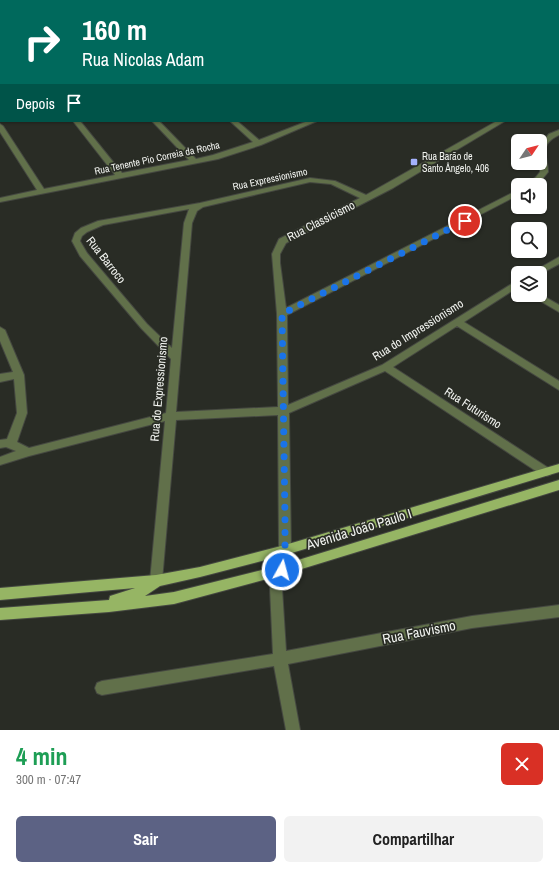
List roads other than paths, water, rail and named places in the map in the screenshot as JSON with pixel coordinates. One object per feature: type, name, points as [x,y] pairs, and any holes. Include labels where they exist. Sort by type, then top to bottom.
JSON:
[{"type":"main road","name":"Avenida João Paulo I","points":[[0,594],[156,581],[200,572],[285,550],[559,468]]},
{"type":"main road","name":"Avenida João Paulo I","points":[[0,614],[174,598],[282,570],[559,485]]},
{"type":"main road","points":[[66,609],[126,597],[150,588],[156,581]]},
{"type":"street","points":[[77,122],[121,177]]},
{"type":"street","points":[[156,122],[194,161]]},
{"type":"street","points":[[234,122],[258,143]]},
{"type":"street","name":"Rua Tenente Pio Correia da Rocha","points":[[0,200],[121,177],[229,153],[311,122]]},
{"type":"street","name":"Rua Classicismo","points":[[293,730],[280,659],[276,588],[282,570],[285,550],[282,314],[276,254],[282,241],[366,198],[500,122]]},
{"type":"street","points":[[0,126],[42,192]]},
{"type":"street","points":[[540,178],[544,172],[541,156],[543,146],[548,138],[559,132]]},
{"type":"street","name":"Rua Expressionismo","points":[[200,205],[317,180],[345,186],[366,198]]},
{"type":"street","points":[[282,314],[511,196]]},
{"type":"street","name":"Rua do Expressionismo","points":[[156,581],[169,416],[188,223],[193,210],[200,205]]},
{"type":"street","name":"Rua Barroco","points":[[175,357],[144,326],[83,254],[76,241],[78,235],[84,230],[100,223],[200,205]]},
{"type":"street","points":[[547,266],[559,260]]},
{"type":"street","name":"Rua do Impressionismo","points":[[284,411],[386,367],[511,288]]},
{"type":"street","points":[[547,302],[559,309]]},
{"type":"street","points":[[457,322],[559,386]]},
{"type":"street","points":[[0,330],[19,375],[22,413],[5,444],[28,452]]},
{"type":"street","name":"Rua Futurismo","points":[[386,367],[546,472]]},
{"type":"street","points":[[0,378],[19,375]]},
{"type":"street","points":[[0,461],[28,452],[169,416],[284,411]]},
{"type":"street","name":"Rua Fauvismo","points":[[102,688],[280,659],[472,622],[559,611]]},
{"type":"place","name":"Rua Barão de Santo Ângelo, 406","points":[[414,162]]}]
